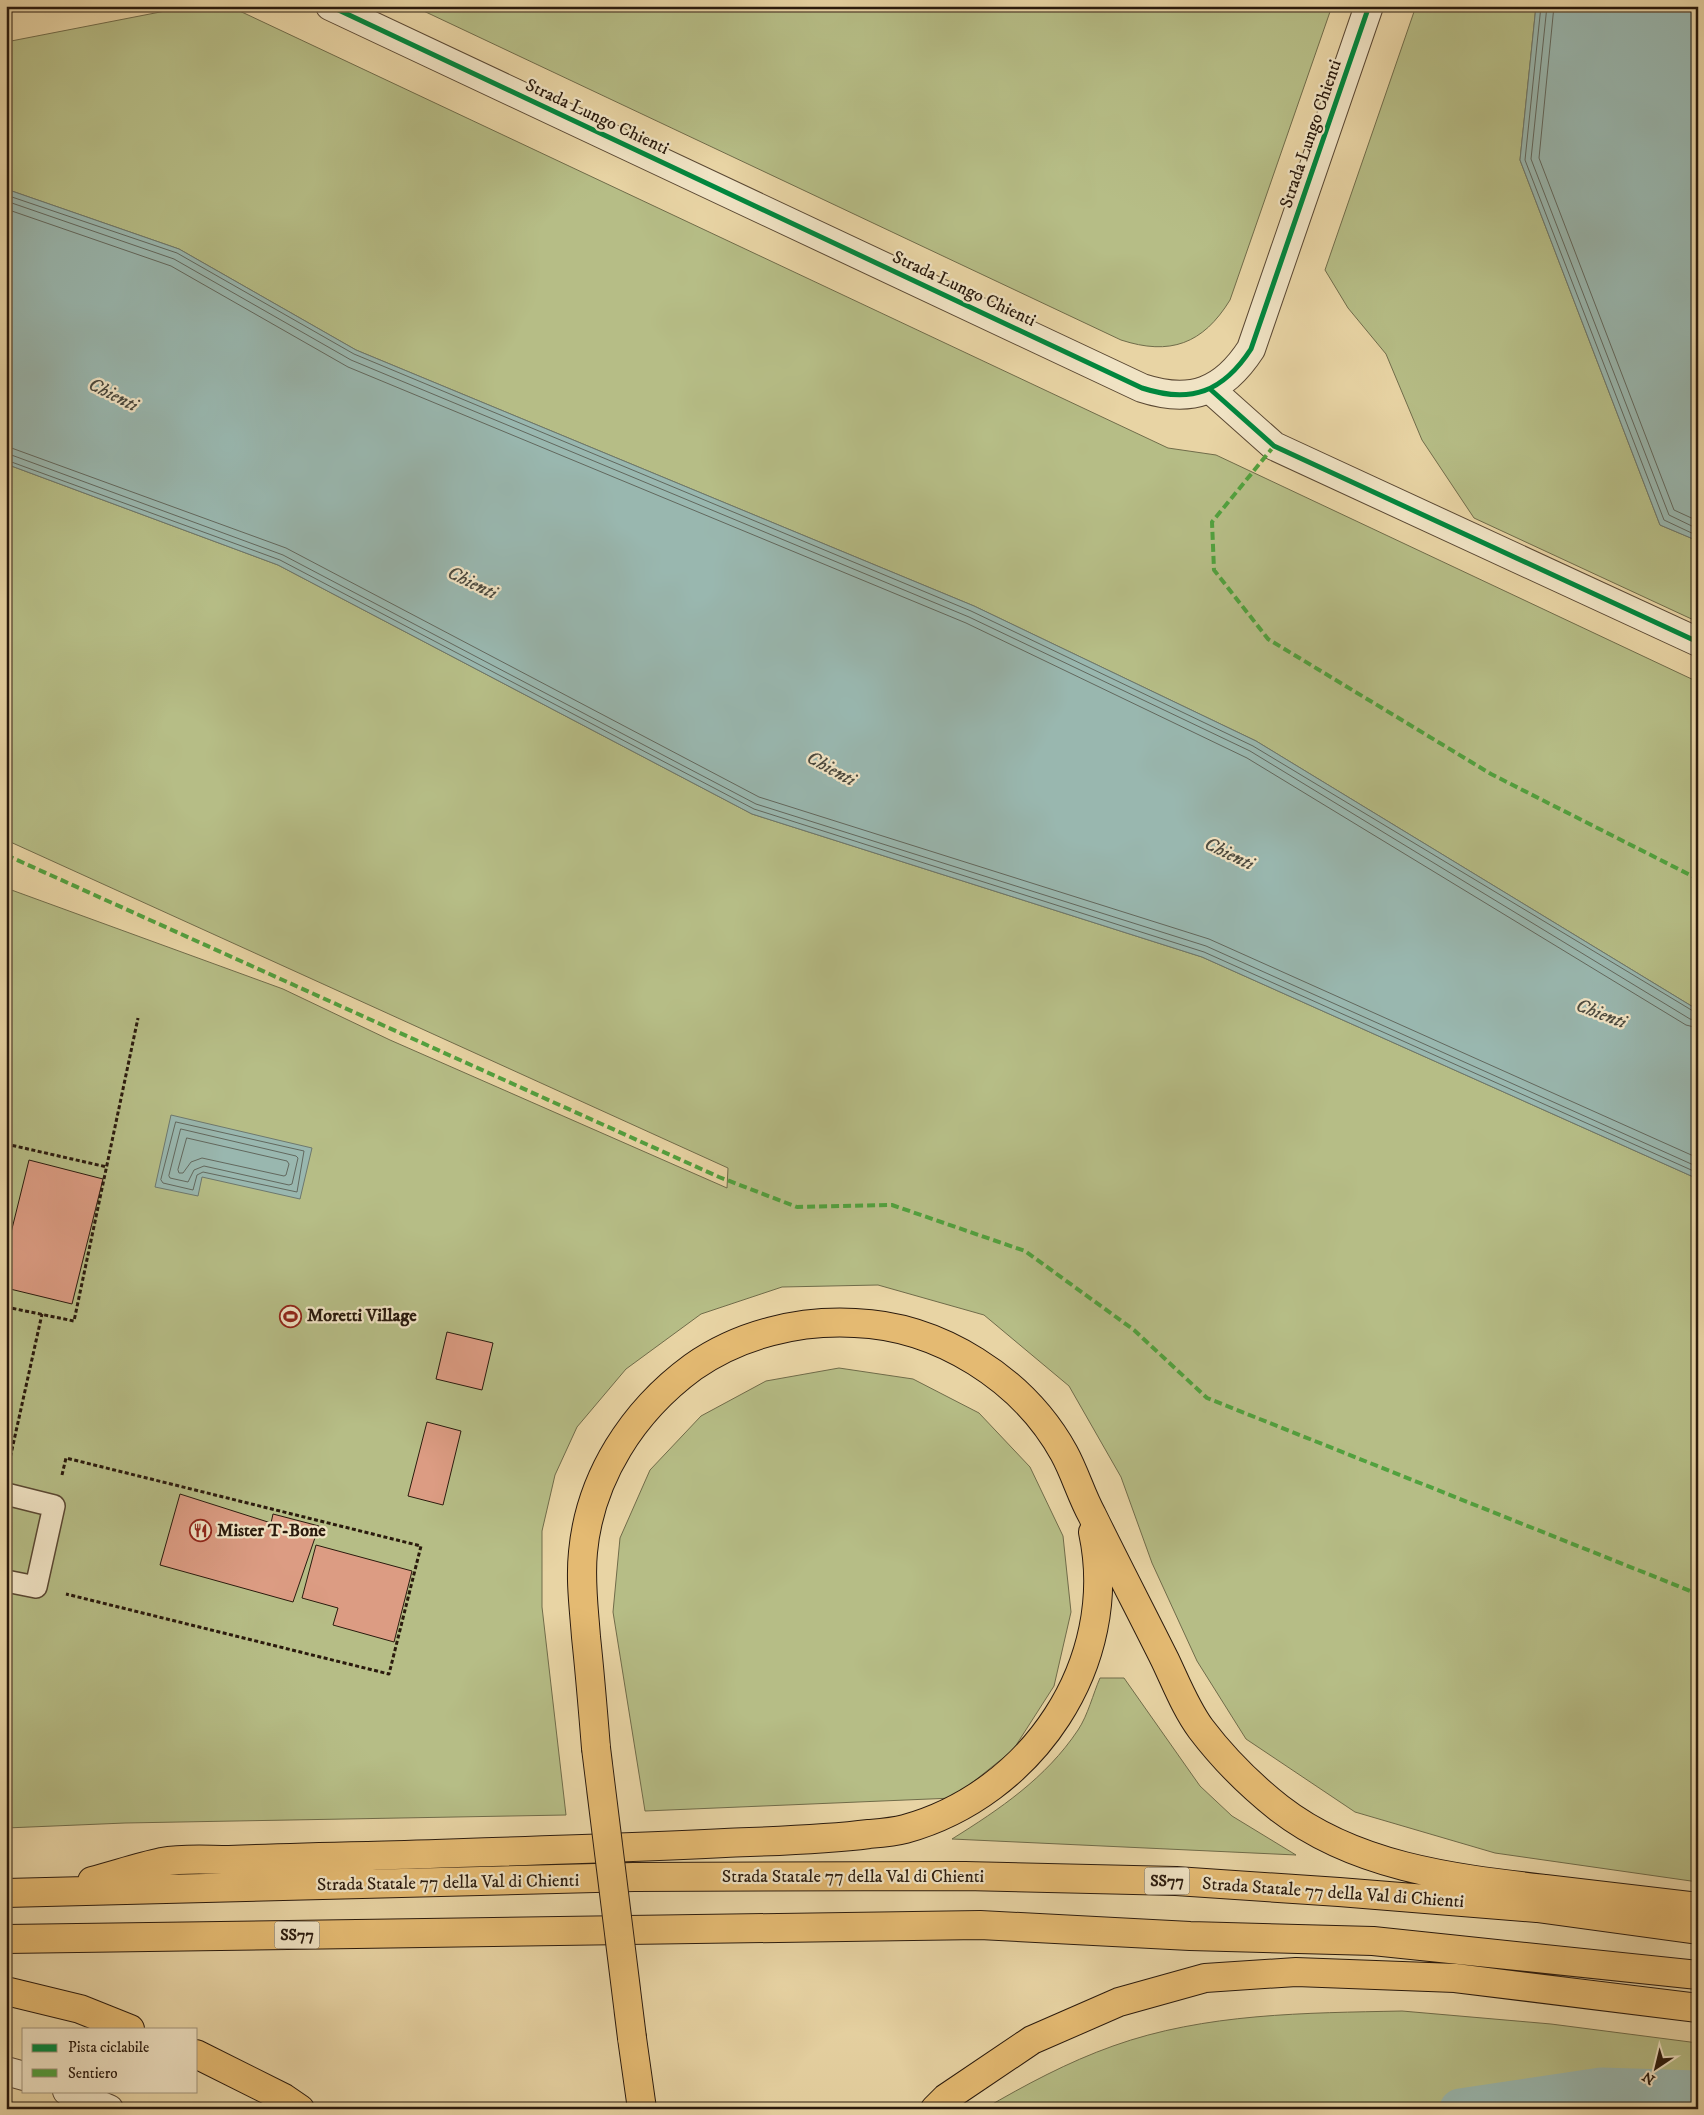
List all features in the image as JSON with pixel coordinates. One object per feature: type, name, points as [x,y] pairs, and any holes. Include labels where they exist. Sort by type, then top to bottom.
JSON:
[{"type":"highway","points":[[642,2109],[596,1748],[582,1587],[584,1545],[592,1504],[616,1450],[634,1423],[654,1400],[676,1379],[733,1344],[766,1332],[792,1326],[837,1322],[868,1323],[899,1329],[944,1344],[983,1366],[1014,1390],[1041,1418],[1063,1450],[1087,1506],[1198,1726],[1239,1773],[1281,1810],[1322,1834],[1369,1857],[1428,1874],[1698,1907]]},
{"type":"highway","points":[[53,1892],[164,1861],[595,1849],[844,1837],[903,1830],[943,1816],[970,1803],[1023,1762],[1048,1733],[1073,1691],[1090,1641],[1097,1605],[1098,1568],[1087,1506]]},
{"type":"highway","name":"Strada Statale 77 della Val di Chienti","points":[[6,1892],[634,1877],[965,1876],[1166,1881],[1537,1908],[1698,1930]]},
{"type":"highway","name":"SS77","points":[[6,1939],[980,1925],[1190,1936],[1373,1941],[1698,1975]]},
{"type":"highway","points":[[935,2109],[946,2098],[1032,2040],[1119,2002],[1205,1978],[1296,1972],[1455,1978],[1698,2008]]},
{"type":"highway","points":[[6,1991],[80,2009],[128,2028]]},
{"type":"highway","points":[[198,2055],[284,2098],[300,2109]]},
{"type":"street","name":"Strada Lungo Chienti","points":[[330,6],[1142,388],[1175,396],[1189,395],[1210,389],[1224,381],[1239,368],[1251,349],[1369,6]]},
{"type":"street","points":[[1210,389],[1274,446],[1698,642]]},
{"type":"street","points":[[6,2071],[22,2075]]},
{"type":"street","points":[[69,2092],[109,2109]]},
{"type":"lane","points":[[6,1494],[54,1506],[36,1587],[6,1580]]},
{"type":"path","points":[[6,1307],[74,1321],[138,1018]]},
{"type":"path","points":[[6,1144],[107,1167]]},
{"type":"path","points":[[8,1468],[42,1314]]},
{"type":"path","points":[[36,1587],[389,1674],[421,1546],[66,1458],[54,1506]]},
{"type":"green space","points":[[191,6],[229,6],[1168,448],[1216,455],[1698,682],[1698,1010],[1256,741],[974,606],[356,350],[179,249],[6,189],[6,42]]},
{"type":"green space","points":[[413,6],[1332,6],[1230,300],[1220,315],[1197,336],[1170,346],[1155,347],[1121,340]]},
{"type":"green space","points":[[1416,6],[1536,6],[1520,160],[1660,525],[1698,541],[1698,622],[1474,518],[1422,440],[1386,354],[1348,308],[1325,270]]},
{"type":"green space","points":[[6,464],[278,565],[752,814],[1202,957],[1698,1179],[1698,1882],[1495,1853],[1355,1812],[1246,1739],[1197,1661],[1152,1563],[1121,1477],[1069,1386],[984,1315],[878,1285],[782,1287],[701,1314],[626,1369],[577,1427],[555,1475],[542,1531],[542,1607],[566,1815],[125,1823],[6,1828],[6,888],[283,989],[390,1040],[727,1188],[728,1168],[6,840]]},
{"type":"green space","points":[[839,1368],[913,1379],[979,1413],[1030,1467],[1063,1536],[1071,1612],[1054,1686],[1013,1750],[953,1798],[645,1811],[613,1612],[620,1538],[650,1470],[701,1416],[766,1381]]},
{"type":"green space","points":[[1100,1678],[1124,1678],[1200,1786],[1232,1816],[1296,1855],[952,1839],[1005,1804],[1052,1763],[1082,1724]]},
{"type":"green space","points":[[1402,2011],[1551,2024],[1698,2043],[1698,2109],[984,2109],[1080,2059],[1148,2035],[1183,2027],[1256,2017]]},
{"type":"water","points":[[1536,6],[1698,6],[1698,541],[1660,525],[1520,160]]},
{"type":"water","name":"Chienti","points":[[6,189],[179,249],[356,350],[974,606],[1256,741],[1698,1010],[1698,1179],[1202,957],[752,814],[278,565],[6,464]]},
{"type":"water","points":[[171,1115],[312,1148],[300,1199],[202,1177],[198,1196],[155,1187]]},
{"type":"building","points":[[29,1160],[103,1179],[72,1304],[6,1288],[6,1253]]},
{"type":"building","points":[[447,1332],[493,1343],[482,1390],[436,1379]]},
{"type":"building","points":[[427,1422],[461,1431],[443,1505],[408,1496]]},
{"type":"building","points":[[180,1494],[271,1523],[273,1514],[319,1526],[293,1602],[160,1565]]},
{"type":"building","points":[[316,1545],[412,1571],[394,1642],[333,1625],[338,1608],[302,1598]]},
{"type":"waterway","points":[[1460,2109],[1601,2088],[1698,2091]]},
{"type":"marked path","points":[[1274,446],[1212,522],[1214,570],[1268,639],[1491,774],[1698,879]]},
{"type":"marked path","points":[[6,855],[719,1177],[797,1207],[892,1205],[1025,1251],[1134,1330],[1207,1398],[1698,1594]]},
{"type":"cycle path","points":[[330,6],[1142,388],[1176,395],[1204,391],[1217,384],[1240,364],[1251,349],[1369,6]]},
{"type":"cycle path","points":[[1210,389],[1274,446],[1698,642]]},
{"type":"place","name":"Moretti Village","points":[[291,1316]]},
{"type":"place","name":"Mister T-Bone","points":[[201,1531]]}]
